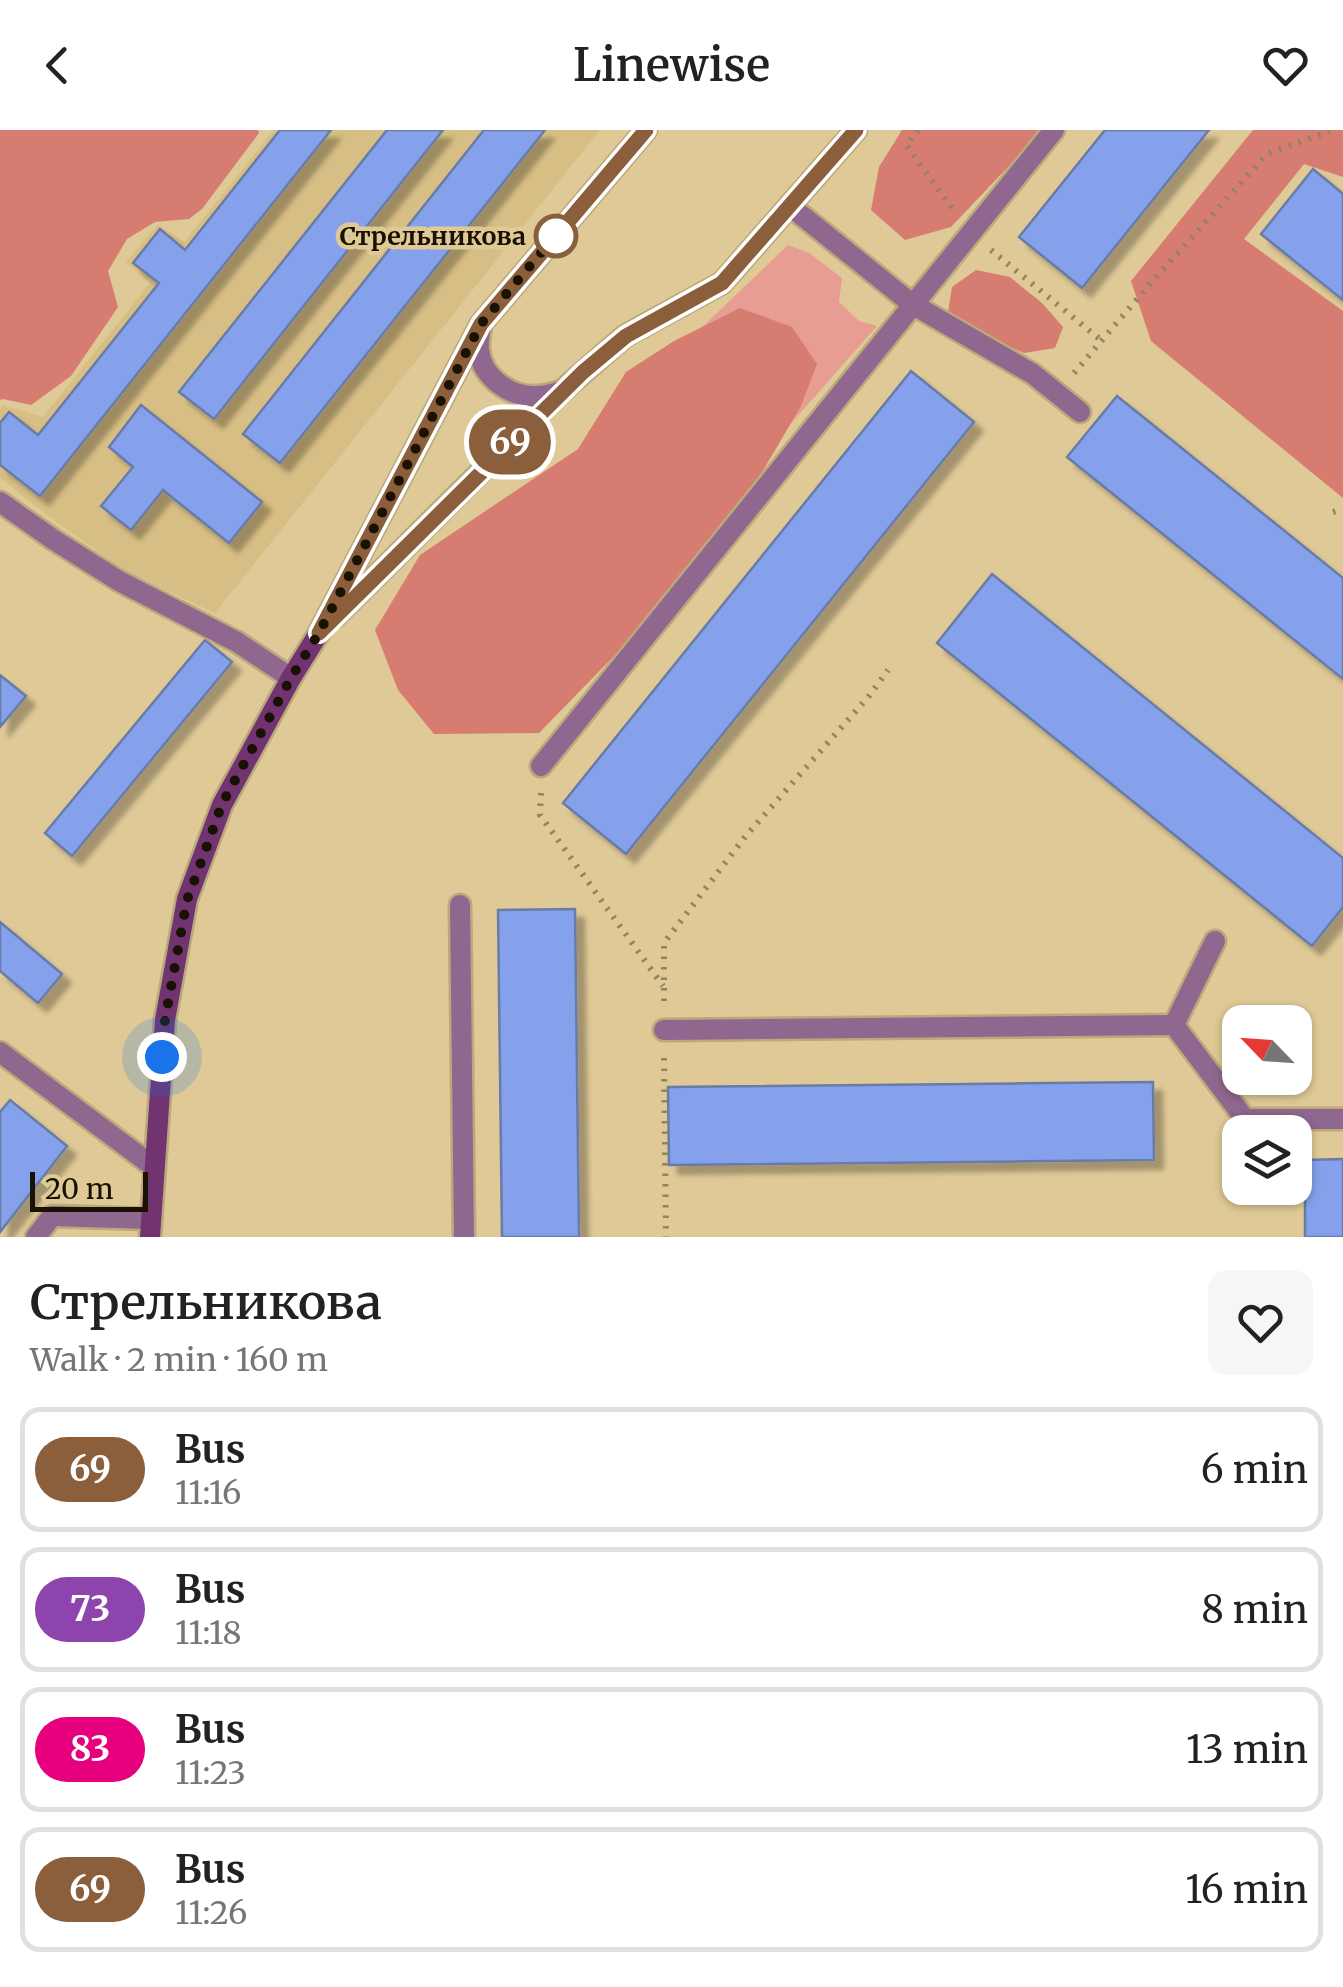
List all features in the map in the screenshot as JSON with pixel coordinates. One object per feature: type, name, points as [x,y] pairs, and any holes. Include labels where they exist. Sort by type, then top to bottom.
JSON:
[{"type":"street","points":[[150,1228],[165,1020],[187,900],[222,804],[319,633],[481,324],[646,130]]},
{"type":"street","points":[[319,633],[562,391],[626,336],[722,283],[856,130]]},
{"type":"lane","points":[[541,766],[1054,130]]},
{"type":"lane","points":[[790,206],[912,304],[1033,374],[1080,412]]},
{"type":"lane","points":[[481,324],[482,364],[503,387],[526,396],[562,391]]},
{"type":"lane","points":[[0,502],[119,580],[236,642],[291,678]]},
{"type":"lane","points":[[460,906],[464,1237]]},
{"type":"lane","points":[[1174,1024],[1216,941]]},
{"type":"lane","points":[[664,1030],[1174,1024]]},
{"type":"lane","points":[[1174,1024],[1245,1119],[1343,1118]]},
{"type":"lane","points":[[4,1063],[154,1167]]},
{"type":"lane","points":[[36,1237],[52,1216],[150,1228]]},
{"type":"path","points":[[918,130],[906,145],[970,233],[1102,340]]},
{"type":"path","points":[[1057,393],[1267,154],[1330,131]]},
{"type":"path","points":[[1334,512],[1343,509]]},
{"type":"path","points":[[666,1237],[664,943],[744,838],[888,670]]},
{"type":"path","points":[[541,766],[540,816],[664,987]]},
{"type":"shaded area","points":[[0,130],[259,133],[202,209],[189,219],[155,222],[127,239],[108,271],[118,307],[71,376],[31,405],[0,400]]},
{"type":"shaded area","points":[[274,130],[600,130],[215,613],[125,571],[0,477],[0,409],[3,405],[43,417],[150,283],[126,262],[158,224],[184,242]]},
{"type":"shaded area","points":[[902,130],[1040,130],[951,227],[905,240],[871,210],[879,167]]},
{"type":"shaded area","points":[[1253,130],[1343,130],[1343,177],[1304,164],[1244,239],[1343,311],[1343,498],[1151,341],[1131,281]]},
{"type":"shaded area","points":[[788,245],[809,253],[842,278],[839,302],[859,321],[877,326],[748,472],[672,356]]},
{"type":"shaded area","points":[[976,270],[1010,277],[1042,303],[1063,327],[1055,348],[1024,353],[982,335],[948,312],[952,287]]},
{"type":"shaded area","points":[[740,308],[792,327],[817,364],[801,406],[758,479],[617,653],[539,733],[434,734],[398,690],[375,630],[420,555],[578,449],[626,372],[674,341]]},
{"type":"building","points":[[280,130],[331,130],[40,496],[0,465],[0,423],[9,412],[38,435],[159,283],[133,263],[160,229],[185,250]]},
{"type":"building","points":[[387,130],[443,130],[214,419],[179,392]]},
{"type":"building","points":[[484,130],[545,130],[280,463],[243,434]]},
{"type":"building","points":[[1105,130],[1209,130],[1082,288],[1019,237]]},
{"type":"building","points":[[1313,169],[1343,194],[1343,300],[1261,234]]},
{"type":"building","points":[[911,371],[974,422],[626,854],[563,803]]},
{"type":"building","points":[[1117,396],[1343,578],[1343,679],[1067,457]]},
{"type":"building","points":[[141,405],[262,502],[229,543],[163,490],[131,530],[101,506],[133,467],[109,447]]},
{"type":"building","points":[[992,574],[1343,858],[1343,907],[1312,946],[937,643]]},
{"type":"building","points":[[205,640],[232,662],[72,856],[45,833]]},
{"type":"building","points":[[0,675],[26,696],[0,727]]},
{"type":"building","points":[[575,909],[579,1237],[502,1237],[498,910]]},
{"type":"building","points":[[0,922],[62,974],[38,1003],[0,971]]},
{"type":"building","points":[[1153,1082],[1154,1160],[669,1165],[668,1087]]},
{"type":"building","points":[[10,1100],[67,1146],[0,1232],[0,1112]]},
{"type":"building","points":[[1343,1159],[1343,1237],[1305,1237],[1305,1205],[1312,1205],[1312,1160]]},
{"type":"bus line","name":"69","points":[[646,130],[481,324],[319,633],[583,372],[626,336],[722,283],[856,130]]},
{"type":"place","name":"Стрельникова","points":[[556,236]]},
{"type":"route","points":[[162,1057],[187,900],[222,804],[319,633],[481,324],[556,236]]}]
